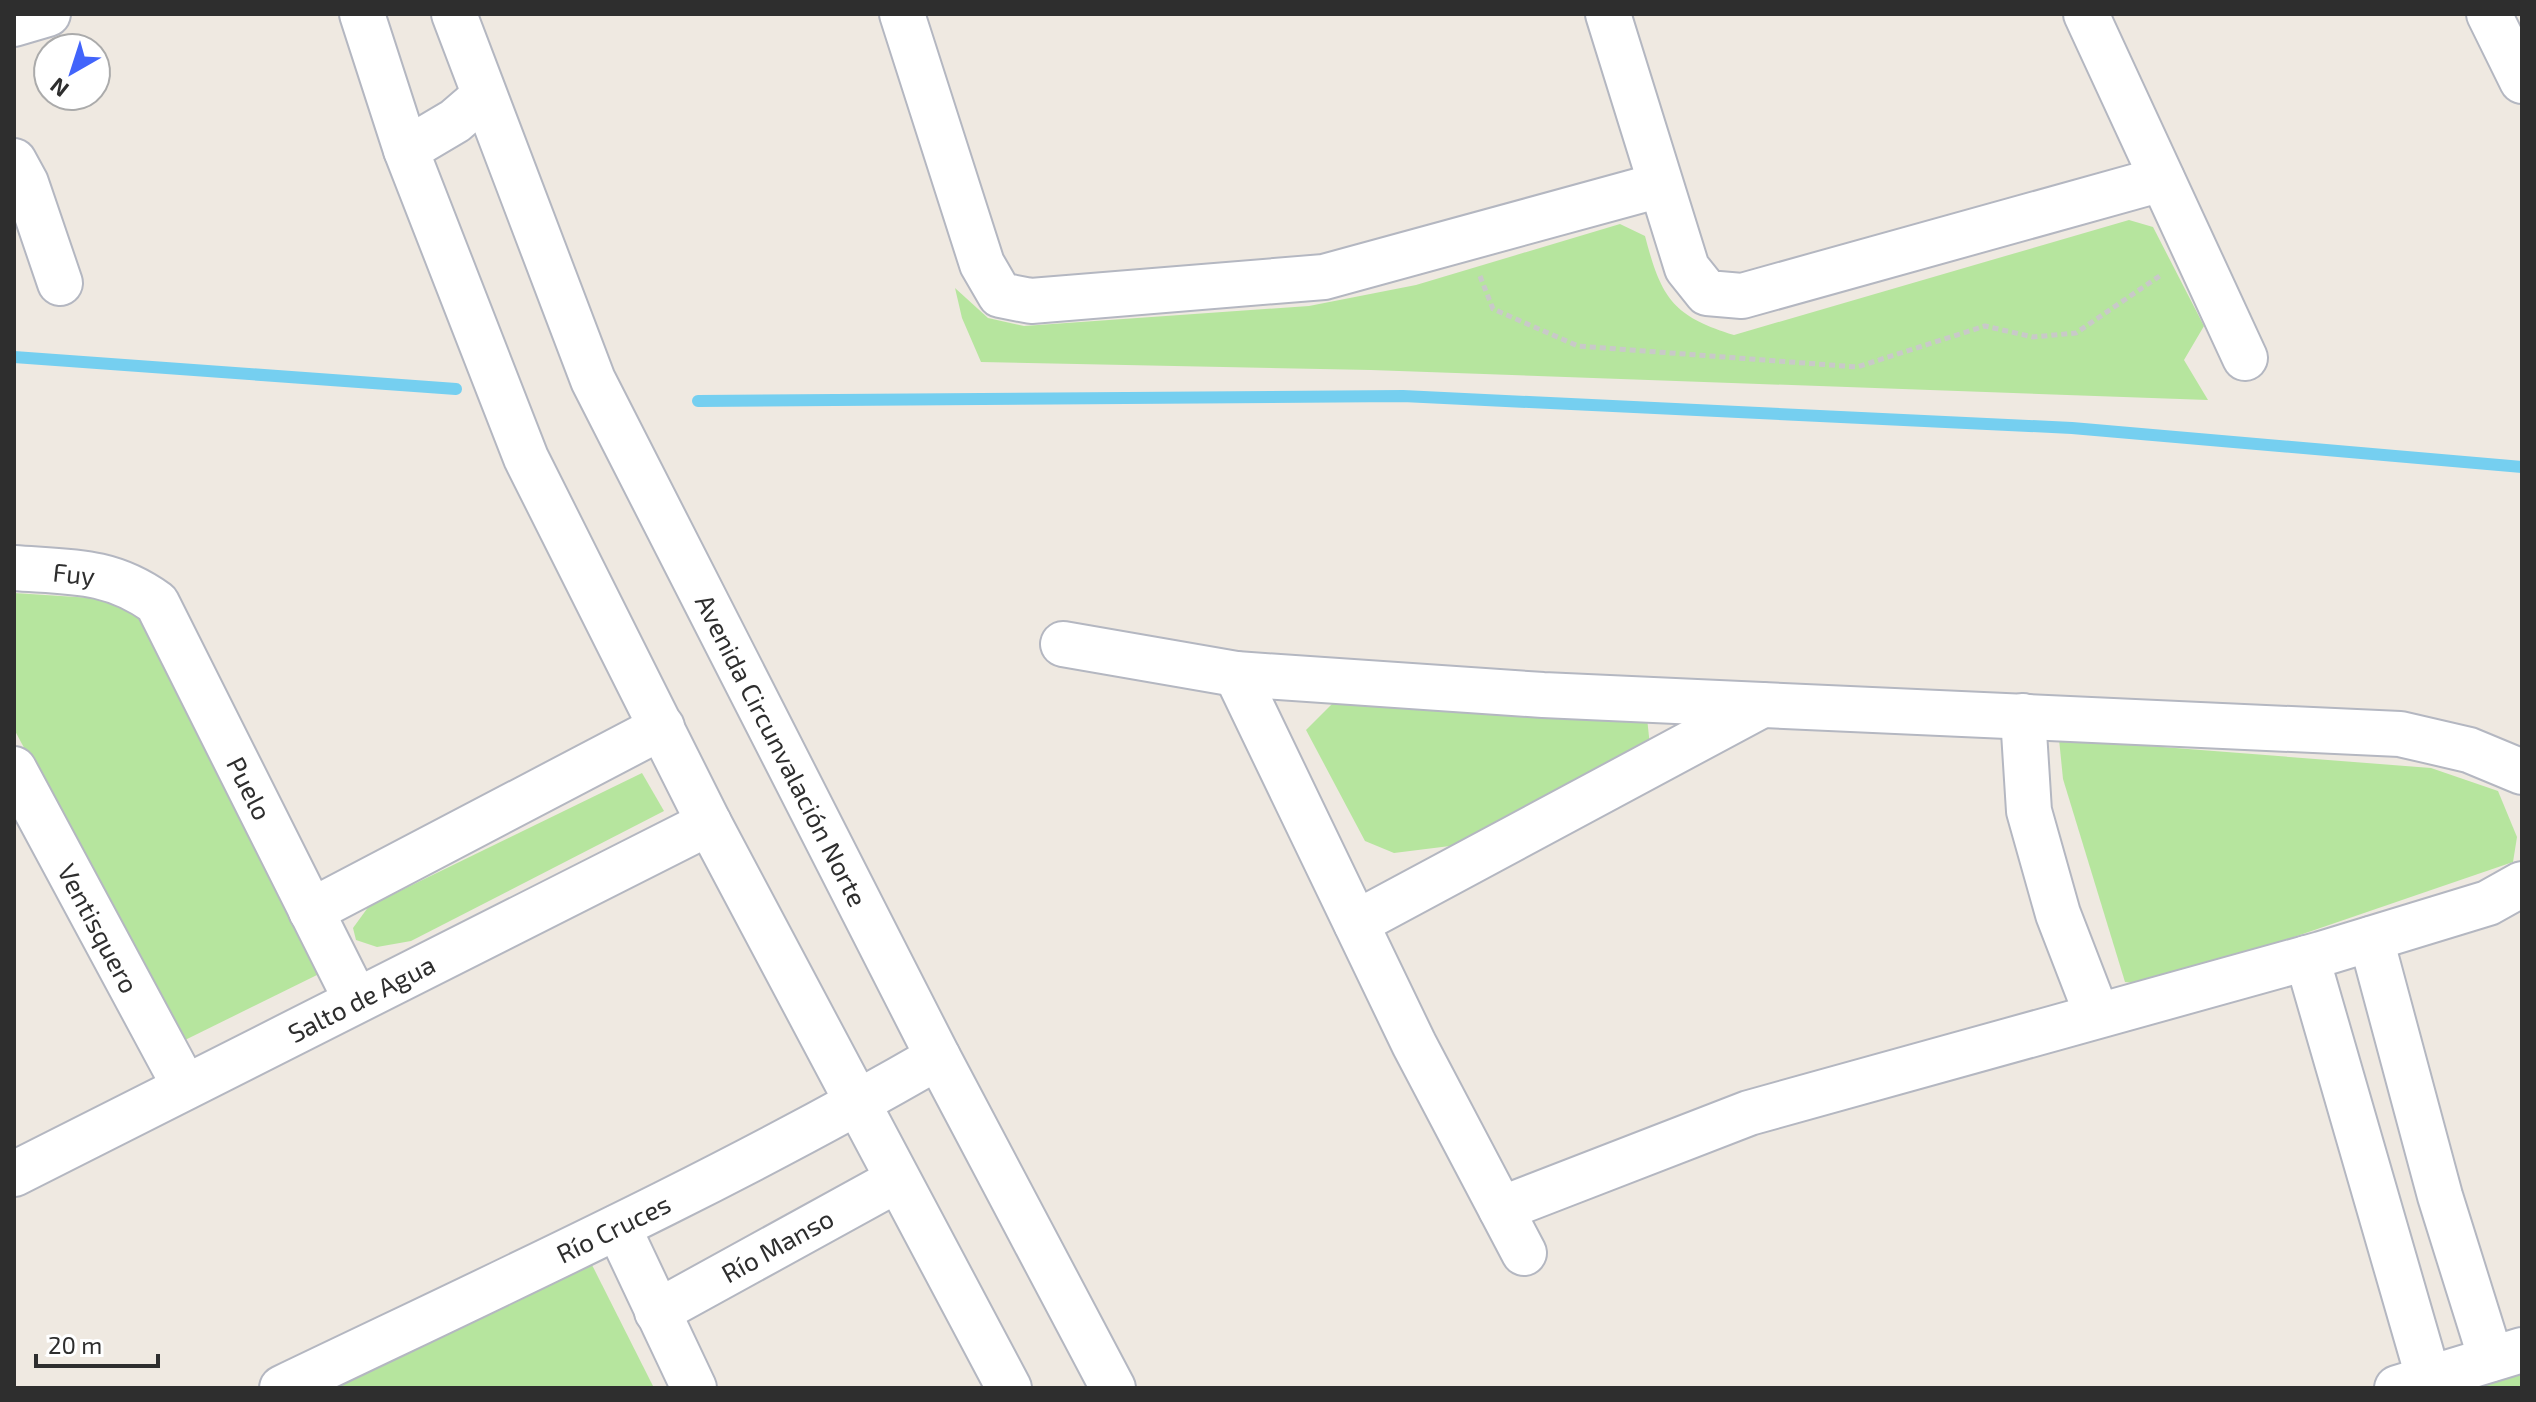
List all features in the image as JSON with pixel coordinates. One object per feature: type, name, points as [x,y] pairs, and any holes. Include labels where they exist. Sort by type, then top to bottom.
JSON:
[{"type":"street","points":[[14,24],[48,14]]},
{"type":"street","points":[[362,14],[406,150],[526,458],[709,823],[856,1105],[1009,1388]]},
{"type":"street","name":"Avenida Circunvalación Norte","points":[[454,14],[593,380],[938,1057],[1113,1388]]},
{"type":"street","points":[[902,14],[982,264],[1000,295],[1031,301],[1324,277],[1660,185]]},
{"type":"street","points":[[1608,14],[1687,268],[1707,293],[1742,296],[2162,179]]},
{"type":"street","points":[[2086,14],[2245,358]]},
{"type":"street","points":[[2489,14],[2522,81]]},
{"type":"street","points":[[406,150],[455,121],[484,96]]},
{"type":"street","points":[[14,161],[26,183],[60,283]]},
{"type":"street","name":"Fuy","points":[[14,568],[99,573],[133,585]]},
{"type":"street","name":"Puelo","points":[[133,585],[157,603],[356,1000]]},
{"type":"street","points":[[1063,644],[1236,674],[1762,705],[2400,734],[2469,750],[2522,772]]},
{"type":"street","points":[[1236,674],[1356,923],[1524,1253]]},
{"type":"street","points":[[1356,923],[1762,705]]},
{"type":"street","points":[[2023,716],[2029,811],[2058,914],[2097,1015]]},
{"type":"street","points":[[311,911],[662,727]]},
{"type":"street","name":"Ventisquero","points":[[14,769],[185,1087]]},
{"type":"street","name":"Salto de Agua","points":[[14,1174],[709,823]]},
{"type":"street","points":[[1501,1209],[1749,1113],[2307,958],[2488,903],[2522,884]]},
{"type":"street","points":[[2307,958],[2413,1384],[2506,1354],[2440,1196],[2371,939]]},
{"type":"street","name":"Río Cruces","points":[[282,1388],[618,1227],[856,1105],[938,1057]]},
{"type":"street","name":"Río Manso","points":[[657,1312],[897,1180]]},
{"type":"street","points":[[618,1227],[694,1388]]},
{"type":"path","points":[[1464,238],[1493,309],[1578,346],[1857,367],[1985,326],[2033,337],[2076,333],[2196,251]]},
{"type":"green space","points":[[2129,220],[2153,227],[2204,326],[2184,360],[2208,400],[1371,370],[981,362],[962,318],[955,288],[988,318],[1024,326],[1309,306],[1416,285],[1620,224],[1645,236],[1657,275],[1672,301],[1696,320],[1734,335]]},
{"type":"green space","points":[[14,593],[107,599],[137,609],[319,974],[181,1042],[14,729]]},
{"type":"green space","points":[[1334,702],[1647,718],[1650,746],[1458,845],[1394,853],[1365,841],[1306,730]]},
{"type":"green space","points":[[2059,739],[2431,768],[2498,791],[2517,837],[2513,862],[2154,985],[2125,982],[2063,779]]},
{"type":"green space","points":[[642,773],[664,811],[411,941],[377,947],[356,940],[353,928],[369,906]]},
{"type":"green space","points":[[589,1259],[654,1388],[332,1388]]},
{"type":"green space","points":[[2522,1368],[2522,1388],[2456,1388]]},
{"type":"waterway","points":[[14,357],[456,389]]},
{"type":"waterway","points":[[698,401],[1403,396],[2072,428],[2522,467]]}]
